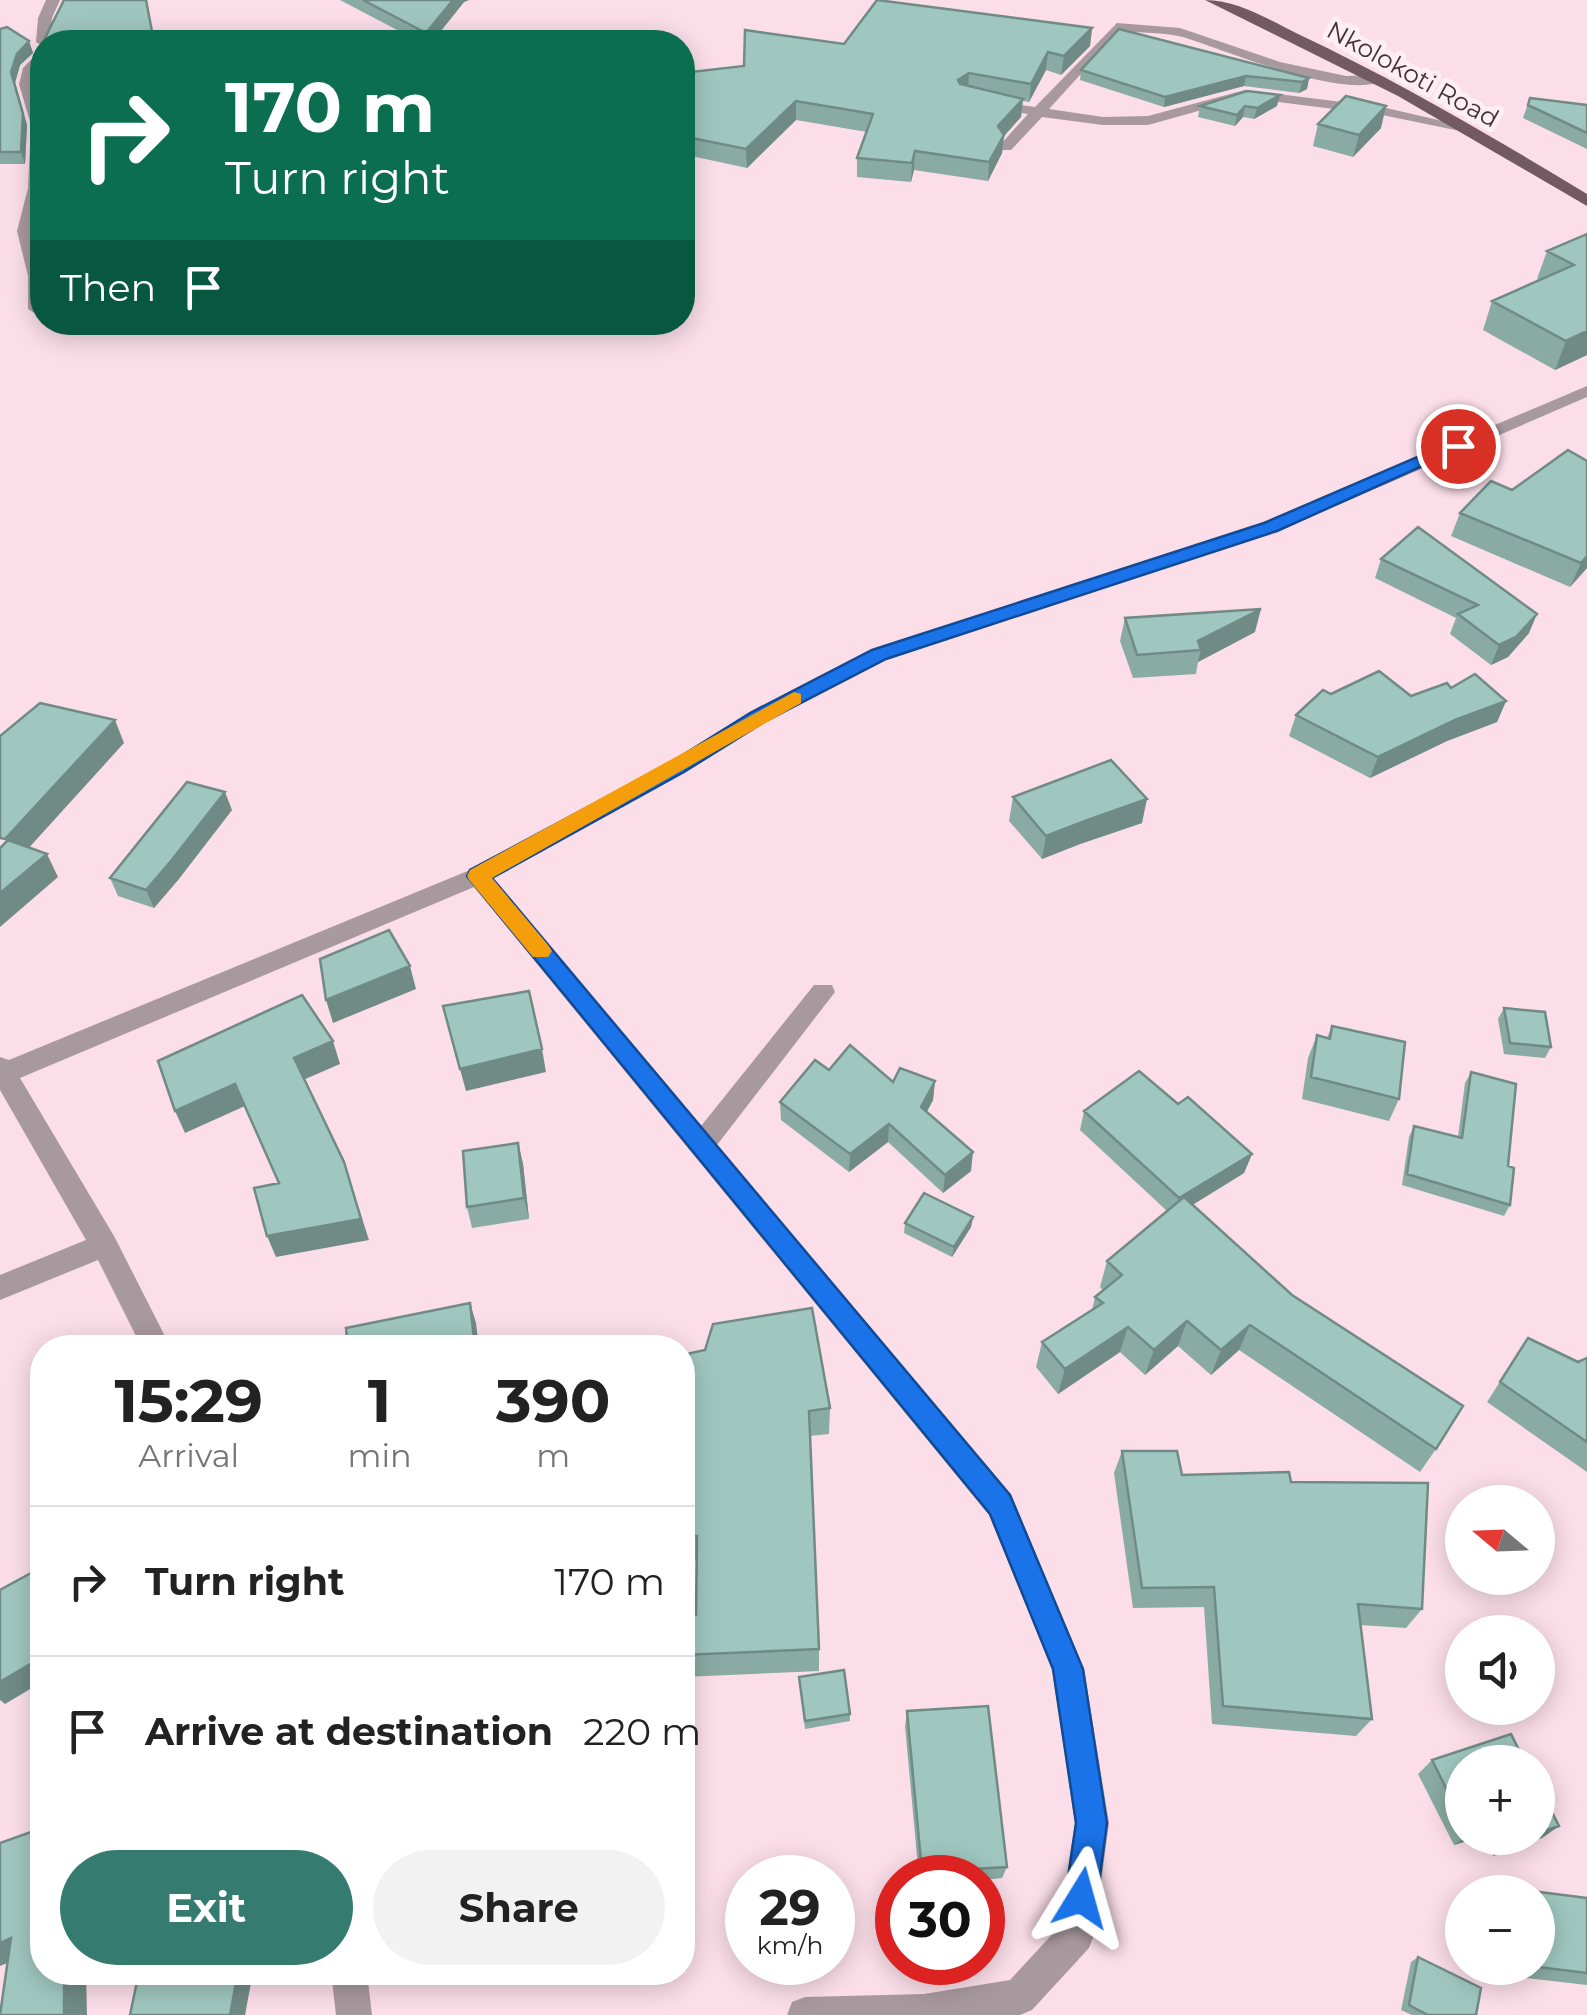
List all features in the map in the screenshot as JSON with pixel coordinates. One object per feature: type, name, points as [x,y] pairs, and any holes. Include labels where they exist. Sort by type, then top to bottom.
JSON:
[{"type":"main road","name":"Nkolokoti Road","points":[[1212,0],[1379,79],[1587,201]]},
{"type":"street","points":[[45,30],[54,0]]},
{"type":"street","points":[[1006,147],[1117,27],[1180,32],[1276,65],[1346,80],[1379,79]]},
{"type":"street","points":[[30,68],[26,84],[30,97]]},
{"type":"street","points":[[967,98],[1096,120],[1170,117],[1227,96],[1245,94],[1382,110],[1470,129]]},
{"type":"street","points":[[30,212],[25,232],[30,252]]},
{"type":"street","points":[[150,1335],[104,1245],[2,1070],[478,876],[677,768],[757,718],[879,655],[1270,527],[1587,392]]},
{"type":"street","points":[[478,876],[1000,1505],[1068,1669],[1092,1823],[1076,1935],[1019,1997],[924,2012],[804,2015]]},
{"type":"street","points":[[701,1145],[823,992]]},
{"type":"street","points":[[0,1288],[104,1245]]},
{"type":"street","points":[[351,1985],[354,2015]]},
{"type":"building","points":[[64,0],[146,0],[152,30],[49,30]]},
{"type":"building","points":[[363,0],[453,0],[428,30],[420,30]]},
{"type":"building","points":[[877,0],[1092,28],[1064,56],[1048,52],[1031,84],[969,73],[958,80],[960,84],[1023,99],[998,126],[1004,135],[989,162],[915,151],[912,163],[857,158],[873,114],[796,101],[746,149],[695,139],[695,72],[744,66],[745,30],[844,44]]},
{"type":"building","points":[[7,27],[29,41],[17,54],[11,72],[23,114],[21,152],[0,152],[0,29]]},
{"type":"building","points":[[1119,29],[1309,78],[1302,82],[1246,76],[1165,97],[1081,70]]},
{"type":"building","points":[[1247,91],[1280,95],[1257,108],[1245,106],[1237,115],[1200,106]]},
{"type":"building","points":[[1346,96],[1386,106],[1359,135],[1318,124]]},
{"type":"building","points":[[1530,98],[1587,105],[1587,133],[1528,105]]},
{"type":"building","points":[[1587,234],[1587,331],[1566,341],[1492,301],[1574,265],[1547,251]]},
{"type":"building","points":[[1568,450],[1587,461],[1587,556],[1581,563],[1460,513],[1491,481],[1512,490]]},
{"type":"building","points":[[1418,527],[1537,614],[1516,637],[1499,645],[1458,614],[1478,605],[1381,559]]},
{"type":"building","points":[[1261,609],[1198,641],[1201,650],[1137,655],[1125,618]]},
{"type":"building","points":[[1379,671],[1411,696],[1447,683],[1451,688],[1475,674],[1506,701],[1455,720],[1378,757],[1296,715],[1323,690],[1331,694]]},
{"type":"building","points":[[40,703],[115,720],[5,839],[0,838],[0,736]]},
{"type":"building","points":[[1111,760],[1147,799],[1046,836],[1013,797]]},
{"type":"building","points":[[187,782],[225,792],[146,890],[110,878]]},
{"type":"building","points":[[8,840],[47,854],[0,893],[0,848]]},
{"type":"building","points":[[389,930],[410,966],[326,1000],[320,959]]},
{"type":"building","points":[[529,991],[542,1049],[460,1069],[443,1006]]},
{"type":"building","points":[[302,995],[333,1041],[294,1058],[344,1162],[361,1219],[267,1236],[254,1188],[279,1183],[235,1084],[175,1111],[158,1061]]},
{"type":"building","points":[[1504,1008],[1545,1012],[1551,1047],[1510,1043]]},
{"type":"building","points":[[1332,1026],[1405,1042],[1399,1099],[1311,1077],[1317,1035],[1330,1039]]},
{"type":"building","points":[[850,1045],[893,1082],[900,1068],[935,1081],[921,1107],[973,1152],[945,1175],[889,1124],[850,1154],[780,1102],[815,1060],[829,1070]]},
{"type":"building","points":[[1139,1071],[1178,1104],[1188,1097],[1252,1154],[1179,1198],[1084,1111]]},
{"type":"building","points":[[1471,1072],[1516,1084],[1508,1166],[1514,1168],[1510,1205],[1407,1174],[1414,1126],[1462,1138]]},
{"type":"building","points":[[518,1143],[524,1198],[467,1207],[463,1151]]},
{"type":"building","points":[[924,1193],[973,1217],[954,1247],[905,1223]]},
{"type":"building","points":[[1184,1197],[1292,1295],[1463,1406],[1436,1449],[1250,1325],[1221,1350],[1187,1321],[1154,1350],[1128,1327],[1065,1369],[1042,1342],[1103,1303],[1095,1297],[1122,1275],[1107,1261]]},
{"type":"building","points":[[470,1303],[474,1335],[347,1335],[346,1328]]},
{"type":"building","points":[[812,1308],[830,1408],[809,1411],[819,1649],[695,1654],[695,1352],[705,1350],[713,1324]]},
{"type":"building","points":[[1528,1338],[1578,1362],[1587,1358],[1587,1442],[1500,1382]]},
{"type":"building","points":[[1122,1451],[1177,1451],[1182,1475],[1289,1472],[1291,1482],[1428,1483],[1422,1609],[1358,1604],[1372,1719],[1223,1706],[1214,1587],[1142,1588]]},
{"type":"building","points":[[30,1574],[30,1664],[0,1682],[0,1590]]},
{"type":"building","points":[[844,1670],[850,1714],[805,1721],[799,1677]]},
{"type":"building","points":[[988,1706],[1007,1867],[1005,1855],[920,1855],[907,1711]]},
{"type":"building","points":[[1511,1734],[1516,1745],[1478,1745]]},
{"type":"building","points":[[1445,1756],[1445,1786],[1432,1760]]},
{"type":"building","points":[[30,1832],[30,1985],[64,1985],[64,2015],[0,2015],[11,1938],[0,1943],[0,1843]]},
{"type":"building","points":[[1555,1894],[1587,1898],[1587,1973],[1555,1969]]},
{"type":"building","points":[[1418,1957],[1445,1970],[1445,1985],[1481,1988],[1476,2015],[1428,2015],[1409,2005]]},
{"type":"building","points":[[136,1985],[236,1985],[230,2015],[130,2015]]},
{"type":"slow traffic","points":[[540,951],[478,876],[677,768],[794,699]]},
{"type":"route","points":[[1081,1898],[1092,1823],[1068,1669],[1000,1505],[478,876],[677,768],[757,718],[879,655],[1270,527],[1458,446]]}]
